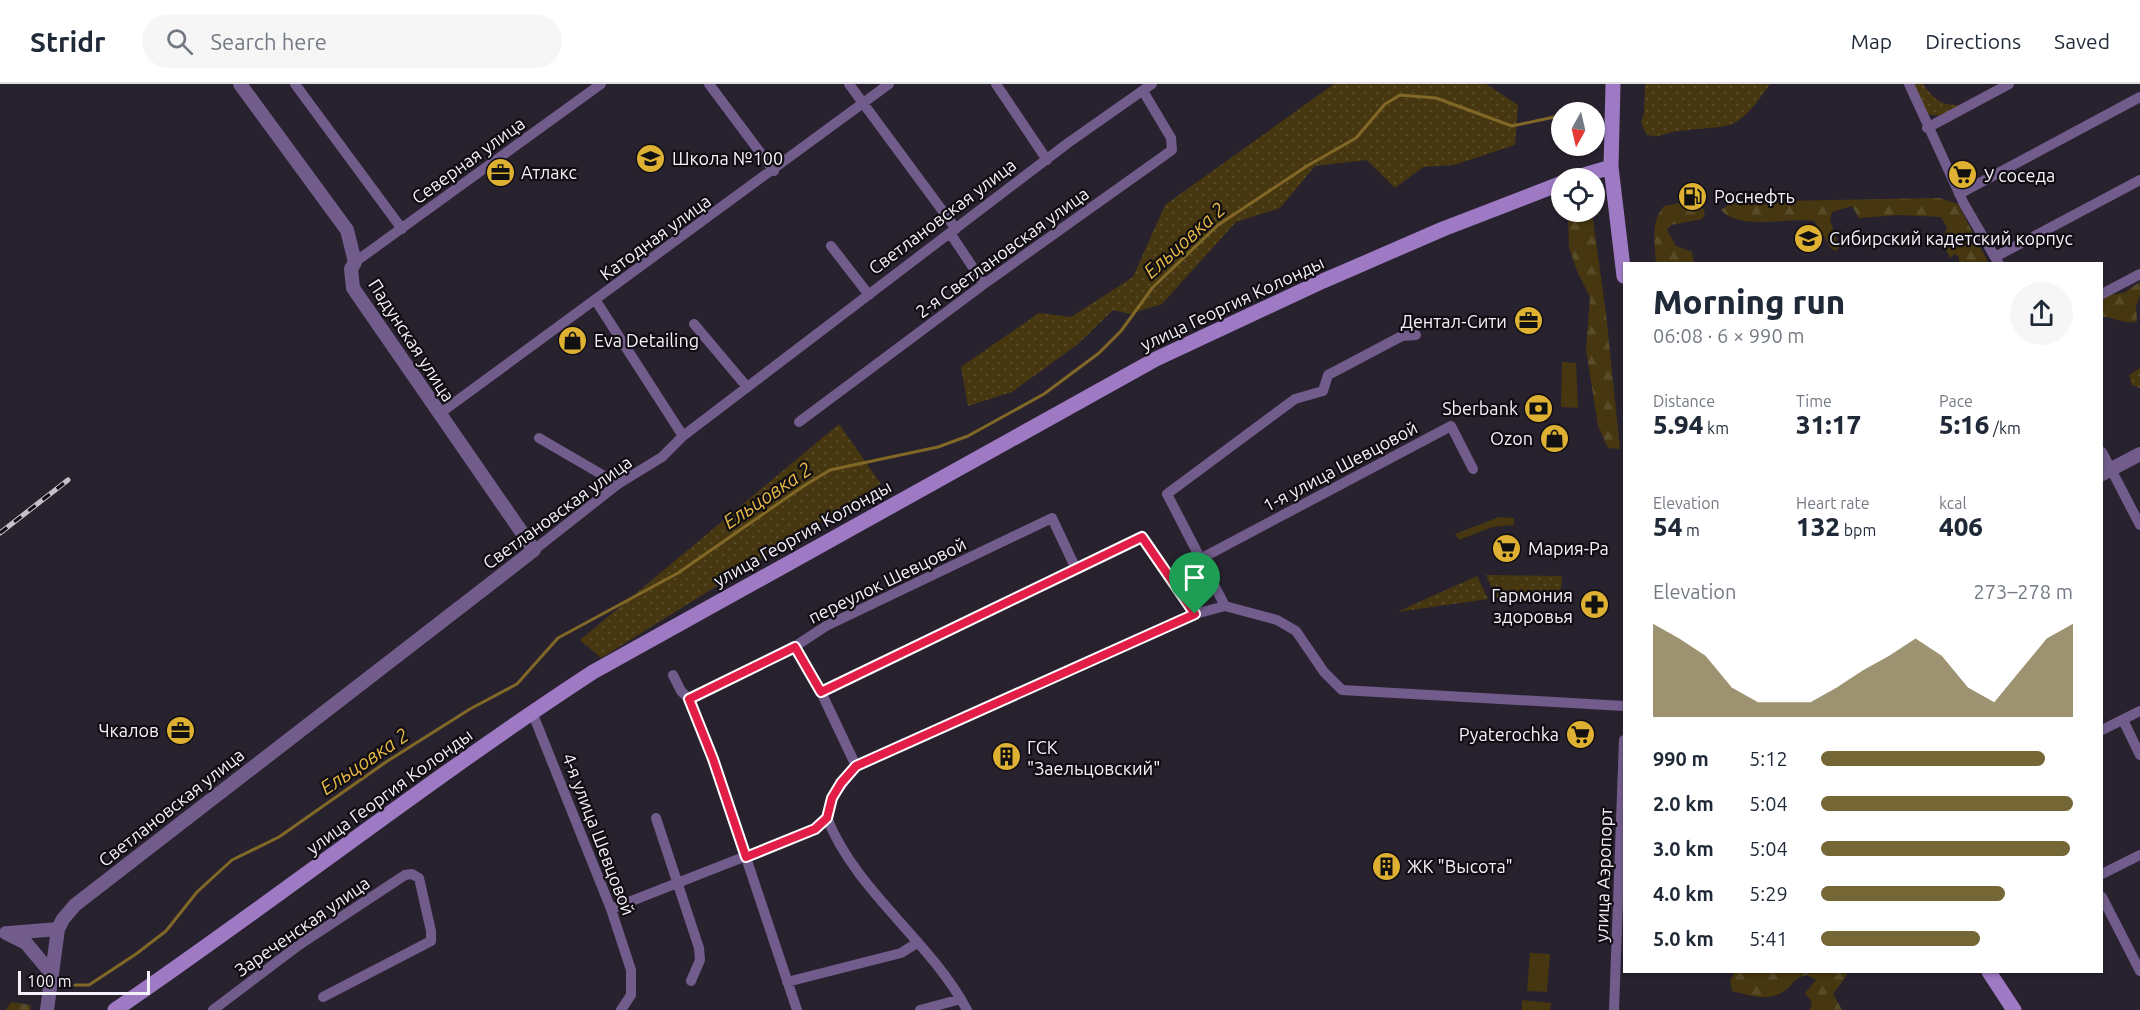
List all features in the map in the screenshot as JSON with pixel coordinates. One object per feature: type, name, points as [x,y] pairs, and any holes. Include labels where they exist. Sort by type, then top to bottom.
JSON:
[{"type":"main road","points":[[1613,84],[1611,167],[1623,268]]},
{"type":"main road","points":[[1605,169],[1611,167]]},
{"type":"main road","name":"улица Георгия Колонды","points":[[115,1010],[218,940],[532,712],[602,667],[1156,359],[1323,281],[1443,229],[1551,187]]},
{"type":"main road","points":[[1990,973],[2014,1010]]},
{"type":"street","name":"Падунская улица","points":[[240,84],[347,230],[355,262],[351,269],[353,288],[534,550]]},
{"type":"street","points":[[295,84],[402,229]]},
{"type":"street","name":"Северная улица","points":[[355,262],[601,84]]},
{"type":"street","points":[[709,84],[774,171]]},
{"type":"street","points":[[849,84],[953,231],[984,284]]},
{"type":"street","name":"Катодная улица","points":[[439,414],[774,171],[889,84]]},
{"type":"street","points":[[996,84],[1047,160]]},
{"type":"street","name":"Светлановская улица","points":[[47,1010],[58,929],[75,905],[618,484],[662,457],[683,436],[747,387],[1047,160],[1152,84]]},
{"type":"street","points":[[1909,84],[1927,128],[1959,194],[1997,261],[2140,180]]},
{"type":"street","points":[[1927,128],[2009,84]]},
{"type":"street","name":"2-я Светлановская улица","points":[[799,422],[984,284],[1172,150],[1171,138],[1143,91]]},
{"type":"street","points":[[1959,194],[2140,97]]},
{"type":"street","points":[[831,246],[869,295]]},
{"type":"street","points":[[2103,293],[2140,274]]},
{"type":"street","points":[[596,301],[683,436]]},
{"type":"street","points":[[694,324],[747,387]]},
{"type":"street","points":[[1225,606],[1167,494],[1295,399],[1323,391],[1328,375],[1402,336],[1416,335]]},
{"type":"street","name":"1-я улица Шевцовой","points":[[1202,558],[1451,426],[1473,469]]},
{"type":"street","points":[[539,438],[618,484]]},
{"type":"street","points":[[2106,472],[2140,454]]},
{"type":"street","points":[[2103,457],[2106,472],[2140,525]]},
{"type":"street","name":"переулок Шевцовой","points":[[689,699],[795,647],[826,626],[1052,518],[1076,569]]},
{"type":"street","points":[[821,692],[1142,537],[1195,614]]},
{"type":"street","points":[[967,1010],[917,943],[858,875],[838,845],[827,818],[832,798],[856,766],[1195,614],[1225,606],[1277,620],[1296,631],[1324,672],[1342,690],[1623,706]]},
{"type":"street","points":[[795,647],[821,692],[856,766]]},
{"type":"street","points":[[673,675],[681,691],[689,699],[713,759],[797,1010]]},
{"type":"street","points":[[2103,730],[2140,711]]},
{"type":"street","name":"4-я улица Шевцовой","points":[[532,712],[611,909],[632,970],[631,996],[621,1010]]},
{"type":"street","points":[[2123,720],[2140,754]]},
{"type":"street","name":"улица Аэропорт","points":[[1614,1010],[1623,768]]},
{"type":"street","points":[[656,818],[699,948],[700,960],[692,981]]},
{"type":"street","points":[[611,909],[803,835],[827,818]]},
{"type":"street","points":[[2103,874],[2140,855]]},
{"type":"street","name":"Зареченская улица","points":[[213,1010],[299,945],[405,875],[412,874],[419,878],[431,931],[431,941],[323,997]]},
{"type":"street","points":[[2103,899],[2140,971]]},
{"type":"street","points":[[3,933],[58,929]]},
{"type":"street","points":[[3,933],[26,943],[51,973]]},
{"type":"street","points":[[788,982],[901,952],[917,943]]},
{"type":"street","points":[[920,1010],[961,999]]},
{"type":"green space","points":[[1334,84],[1486,84],[1518,105],[1515,145],[1454,165],[1423,167],[1395,188],[1367,160],[1315,166],[1280,208],[1236,222],[1162,304],[1130,314],[1113,310],[1078,344],[1012,392],[968,406],[961,367],[1039,313],[1071,317],[1133,277],[1165,205]]},
{"type":"green space","points":[[1645,84],[1770,84],[1758,101],[1738,121],[1719,127],[1656,136],[1646,134],[1641,122],[1644,114]]},
{"type":"green space","points":[[1912,84],[1923,84],[1938,100],[1947,104],[1959,105],[1961,108],[1939,116],[1927,114]]},
{"type":"green space","points":[[1940,198],[1958,204],[1988,262],[1959,262],[1959,257],[1955,254],[1950,258],[1942,241],[1947,227],[1941,217],[1898,215],[1859,218],[1852,206],[1832,212],[1830,220],[1839,247],[1836,251],[1831,248],[1814,221],[1752,222],[1740,220],[1721,210],[1732,202]]},
{"type":"green space","points":[[1690,201],[1703,208],[1705,214],[1702,219],[1671,225],[1667,230],[1676,246],[1692,252],[1694,262],[1656,262],[1655,226],[1664,206]]},
{"type":"green space","points":[[1568,222],[1593,222],[1606,314],[1620,449],[1608,448],[1598,426],[1586,349],[1590,297],[1577,271],[1569,247]]},
{"type":"green space","points":[[2140,282],[2140,295],[2136,307],[2137,322],[2103,317],[2103,296],[2124,293]]},
{"type":"green space","points":[[1562,362],[1576,363],[1578,408],[1561,407]]},
{"type":"green space","points":[[2140,368],[2140,388],[2132,385],[2129,375]]},
{"type":"green space","points":[[839,424],[881,484],[601,658],[580,640]]},
{"type":"green space","points":[[1499,517],[1514,518],[1514,525],[1493,527],[1459,540],[1455,534]]},
{"type":"green space","points":[[1486,575],[1562,576],[1561,590],[1496,598]]},
{"type":"green space","points":[[1477,576],[1488,599],[1397,612]]},
{"type":"green space","points":[[1496,579],[1520,579],[1522,590],[1500,592]]},
{"type":"green space","points":[[1530,953],[1550,954],[1547,992],[1527,991]]},
{"type":"green space","points":[[1734,973],[1846,973],[1847,975],[1833,994],[1842,1010],[1810,1010],[1812,1002],[1805,993],[1816,980],[1807,975],[1796,980],[1782,993],[1768,997],[1732,991],[1730,980]]},
{"type":"green space","points":[[1522,1000],[1551,1003],[1550,1010],[1522,1010]]},
{"type":"green space","points":[[11,1002],[31,1005],[30,1010],[6,1010]]},
{"type":"waterway","name":"Ельцовка 2","points":[[75,985],[89,985],[166,931],[197,892],[232,860],[279,837],[386,762],[470,709],[517,684],[558,638],[678,573],[802,487],[830,470],[938,447],[968,436],[1044,394],[1099,353],[1121,331],[1153,287],[1218,225],[1307,166],[1356,138],[1385,104],[1400,95],[1436,98],[1512,126],[1551,118]]},
{"type":"railway","points":[[0,533],[68,480]]},
{"type":"place","name":"Школа №100","points":[[651,158]]},
{"type":"place","name":"Атлакс","points":[[500,172]]},
{"type":"place","name":"У соседа","points":[[1963,175]]},
{"type":"place","name":"Роснефть","points":[[1693,196]]},
{"type":"place","name":"Сибирский кадетский корпус","points":[[1808,238]]},
{"type":"place","name":"Дентал-Сити","points":[[1528,321]]},
{"type":"place","name":"Eva Detailing","points":[[573,340]]},
{"type":"place","name":"Sberbank","points":[[1539,408]]},
{"type":"place","name":"Ozon","points":[[1554,438]]},
{"type":"place","name":"Мария-Ра","points":[[1507,548]]},
{"type":"place","name":"Гармония здоровья","points":[[1594,605]]},
{"type":"place","name":"Чкалов","points":[[180,730]]},
{"type":"place","name":"Pyaterochka","points":[[1580,734]]},
{"type":"place","name":"ГСК \"Заельцовский\"","points":[[1006,757]]},
{"type":"place","name":"ЖК \"Высота\"","points":[[1386,866]]},
{"type":"route","points":[[1142,537],[1195,614],[856,766],[832,798],[827,818],[815,829],[746,857],[713,759],[689,699],[795,647],[821,692],[1142,537]]}]
